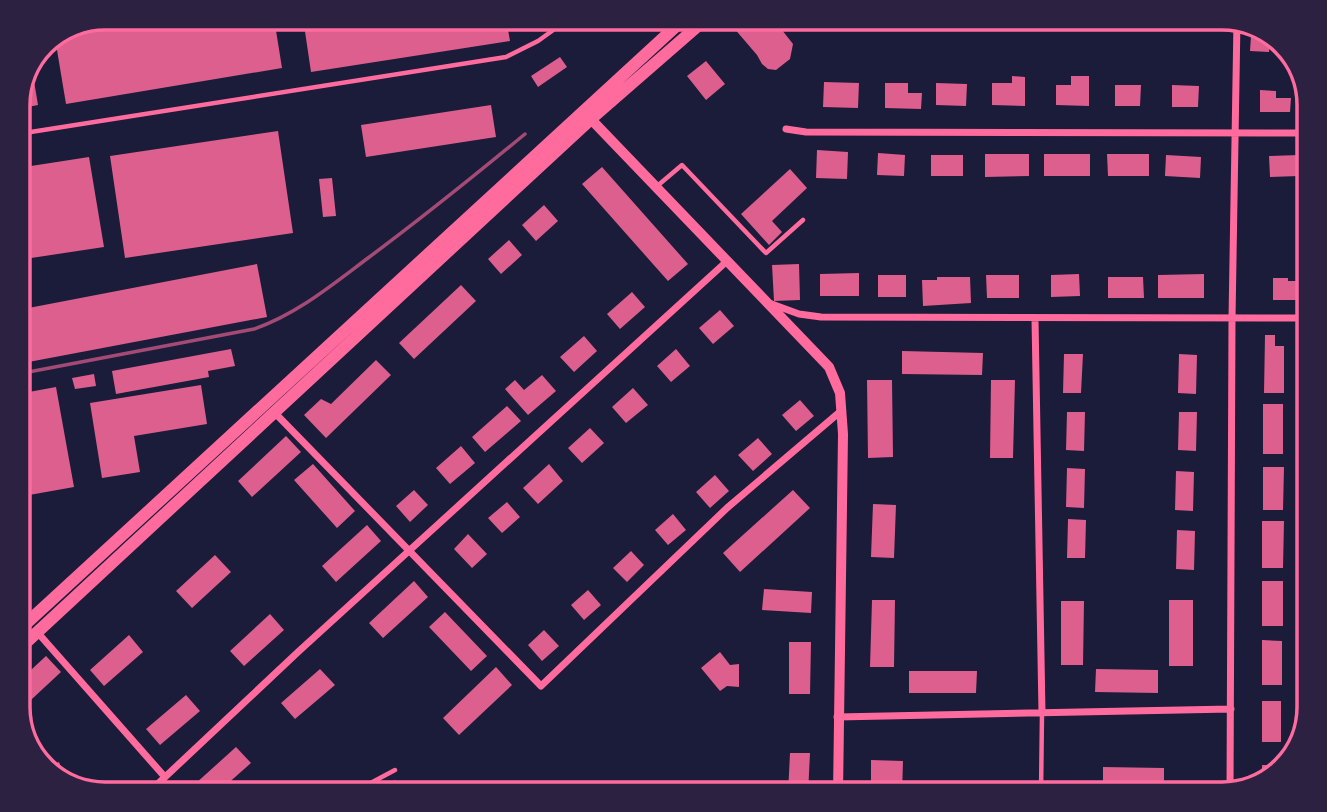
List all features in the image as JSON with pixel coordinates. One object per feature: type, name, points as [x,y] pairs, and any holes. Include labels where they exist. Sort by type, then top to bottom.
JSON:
[{"type":"main road","points":[[30,640],[275,413],[673,30]]},
{"type":"main road","points":[[30,620],[587,115],[692,30]]},
{"type":"street","points":[[1230,782],[1232,319],[1237,31]]},
{"type":"street","points":[[587,115],[829,368],[840,393],[838,782]]},
{"type":"street","points":[[786,129],[806,132],[1297,133]]},
{"type":"street","points":[[158,782],[726,261]]},
{"type":"street","points":[[762,300],[799,314],[821,317],[1297,318]]},
{"type":"street","points":[[1035,319],[1042,713]]},
{"type":"street","points":[[275,413],[541,686],[727,508],[841,411]]},
{"type":"street","points":[[38,633],[164,776]]},
{"type":"street","points":[[837,717],[1231,709]]},
{"type":"lane","points":[[30,132],[506,57],[553,30]]},
{"type":"lane","points":[[655,187],[682,165],[766,253],[803,220]]},
{"type":"lane","points":[[1041,782],[1042,713]]},
{"type":"lane","points":[[372,782],[396,769]]},
{"type":"building","points":[[105,30],[276,30],[282,68],[66,104],[56,47],[76,35]]},
{"type":"building","points":[[305,30],[508,30],[510,41],[311,72]]},
{"type":"building","points":[[736,30],[782,30],[793,44],[790,59],[776,70],[768,69]]},
{"type":"building","points":[[1251,36],[1269,46],[1269,52],[1250,51]]},
{"type":"building","points":[[560,57],[567,67],[538,87],[531,76]]},
{"type":"building","points":[[706,61],[725,84],[706,100],[687,76]]},
{"type":"building","points":[[1012,76],[1025,77],[1025,106],[992,105],[992,83],[1012,83]]},
{"type":"building","points":[[1071,76],[1089,76],[1089,106],[1056,105],[1056,85],[1071,85]]},
{"type":"building","points":[[34,81],[38,105],[30,107]]},
{"type":"building","points":[[824,82],[859,83],[858,108],[823,107]]},
{"type":"building","points":[[885,83],[908,83],[908,93],[922,93],[921,109],[885,108]]},
{"type":"building","points":[[936,83],[967,84],[966,106],[936,105]]},
{"type":"building","points":[[1115,85],[1141,85],[1140,106],[1115,106]]},
{"type":"building","points":[[1172,85],[1199,86],[1198,107],[1172,107]]},
{"type":"building","points":[[1260,90],[1276,91],[1276,98],[1291,98],[1290,112],[1260,112]]},
{"type":"building","points":[[491,105],[496,137],[366,157],[361,125]]},
{"type":"building","points":[[278,131],[293,233],[125,258],[110,156]]},
{"type":"building","points":[[817,150],[848,152],[847,179],[816,178]]},
{"type":"building","points":[[878,153],[905,155],[904,176],[877,175]]},
{"type":"building","points":[[985,154],[1029,154],[1029,176],[985,177]]},
{"type":"building","points":[[1044,154],[1090,154],[1090,176],[1044,176]]},
{"type":"building","points":[[1107,154],[1149,154],[1149,176],[1108,176]]},
{"type":"building","points":[[931,155],[963,155],[963,176],[931,176]]},
{"type":"building","points":[[1166,155],[1201,157],[1200,178],[1165,176]]},
{"type":"building","points":[[1297,155],[1297,176],[1270,177],[1269,156]]},
{"type":"building","points":[[89,157],[104,247],[30,258],[30,166]]},
{"type":"building","points":[[602,167],[688,264],[668,281],[582,184]]},
{"type":"building","points":[[790,169],[807,188],[772,221],[782,232],[769,245],[741,214]]},
{"type":"building","points":[[332,178],[336,216],[323,217],[319,179]]},
{"type":"building","points":[[544,205],[558,221],[536,241],[522,225]]},
{"type":"building","points":[[509,240],[522,255],[501,274],[488,259]]},
{"type":"building","points":[[257,264],[267,317],[30,362],[30,308]]},
{"type":"building","points":[[799,264],[800,300],[774,301],[772,265]]},
{"type":"building","points":[[859,273],[859,296],[820,296],[820,274]]},
{"type":"building","points":[[1079,274],[1080,296],[1051,297],[1051,275]]},
{"type":"building","points":[[1204,274],[1204,298],[1158,298],[1158,275]]},
{"type":"building","points":[[878,275],[906,275],[906,297],[878,297]]},
{"type":"building","points":[[986,275],[1019,275],[1019,298],[987,298]]},
{"type":"building","points":[[937,277],[970,277],[971,303],[923,306],[922,280],[937,280]]},
{"type":"building","points":[[1108,277],[1143,277],[1144,298],[1108,298]]},
{"type":"building","points":[[1273,278],[1297,281],[1297,300],[1273,300]]},
{"type":"building","points":[[461,285],[476,301],[414,359],[399,343]]},
{"type":"building","points":[[632,292],[645,307],[620,329],[607,314]]},
{"type":"building","points":[[720,310],[734,326],[713,344],[699,328]]},
{"type":"building","points":[[1265,335],[1275,335],[1275,346],[1284,346],[1284,393],[1264,393]]},
{"type":"building","points":[[584,336],[597,351],[574,372],[560,357]]},
{"type":"building","points":[[231,349],[235,366],[208,371],[209,377],[116,394],[112,371]]},
{"type":"building","points":[[676,349],[690,366],[671,382],[657,366]]},
{"type":"building","points":[[902,351],[983,353],[982,375],[902,374]]},
{"type":"building","points":[[1064,354],[1083,354],[1081,393],[1063,393]]},
{"type":"building","points":[[1179,354],[1197,355],[1196,394],[1178,393]]},
{"type":"building","points":[[376,360],[391,375],[326,438],[304,415],[321,399],[331,404]]},
{"type":"building","points":[[94,374],[96,386],[75,389],[72,378]]},
{"type":"building","points":[[542,375],[556,391],[528,415],[505,389],[515,380],[524,390]]},
{"type":"building","points":[[867,380],[892,380],[893,457],[868,458]]},
{"type":"building","points":[[991,380],[1015,380],[1013,458],[990,458]]},
{"type":"building","points":[[201,385],[207,424],[134,436],[140,472],[102,478],[90,403]]},
{"type":"building","points":[[56,387],[74,487],[30,495],[30,392]]},
{"type":"building","points":[[633,388],[648,405],[626,423],[612,407]]},
{"type":"building","points":[[800,400],[814,416],[796,431],[782,415]]},
{"type":"building","points":[[1263,404],[1283,404],[1283,454],[1263,454]]},
{"type":"building","points":[[507,406],[521,421],[485,452],[472,437]]},
{"type":"building","points":[[1067,412],[1085,412],[1084,451],[1066,450]]},
{"type":"building","points":[[1179,412],[1197,412],[1196,451],[1178,450]]},
{"type":"building","points":[[590,428],[604,443],[582,463],[568,448]]},
{"type":"building","points":[[286,436],[301,452],[252,497],[238,481]]},
{"type":"building","points":[[758,438],[772,454],[753,471],[738,455]]},
{"type":"building","points":[[461,446],[475,463],[450,484],[436,468]]},
{"type":"building","points":[[313,464],[355,511],[337,528],[294,480]]},
{"type":"building","points":[[549,464],[563,481],[538,504],[523,488]]},
{"type":"building","points":[[1263,467],[1284,467],[1283,510],[1263,510]]},
{"type":"building","points":[[1067,468],[1085,469],[1084,508],[1066,507]]},
{"type":"building","points":[[1176,471],[1194,472],[1193,511],[1175,510]]},
{"type":"building","points":[[715,475],[729,491],[710,508],[696,492]]},
{"type":"building","points":[[414,490],[428,505],[410,522],[396,506]]},
{"type":"building","points":[[793,490],[810,508],[740,572],[723,553]]},
{"type":"building","points":[[507,502],[520,517],[502,533],[488,518]]},
{"type":"building","points":[[873,504],[896,505],[894,558],[871,557]]},
{"type":"building","points":[[673,514],[686,530],[668,545],[655,530]]},
{"type":"building","points":[[1068,519],[1086,520],[1085,558],[1067,558]]},
{"type":"building","points":[[1262,521],[1284,521],[1283,568],[1262,568]]},
{"type":"building","points":[[367,525],[381,541],[336,582],[322,566]]},
{"type":"building","points":[[1177,530],[1195,531],[1194,570],[1176,569]]},
{"type":"building","points":[[468,534],[487,554],[472,568],[454,549]]},
{"type":"building","points":[[631,551],[644,565],[627,582],[613,568]]},
{"type":"building","points":[[215,555],[231,572],[192,608],[176,591]]},
{"type":"building","points":[[414,581],[428,597],[383,638],[369,623]]},
{"type":"building","points":[[1262,581],[1283,581],[1283,626],[1262,626]]},
{"type":"building","points":[[764,589],[812,592],[811,613],[762,610]]},
{"type":"building","points":[[588,590],[601,605],[584,620],[571,605]]},
{"type":"building","points":[[872,600],[895,600],[894,667],[870,667]]},
{"type":"building","points":[[1169,600],[1193,600],[1193,666],[1169,666]]},
{"type":"building","points":[[1061,601],[1084,601],[1083,665],[1061,665]]},
{"type":"building","points":[[445,612],[487,656],[471,671],[429,627]]},
{"type":"building","points":[[270,614],[284,630],[244,666],[230,651]]},
{"type":"building","points":[[544,630],[559,646],[542,661],[528,645]]},
{"type":"building","points":[[129,635],[143,652],[104,686],[90,670]]},
{"type":"building","points":[[1262,640],[1282,641],[1282,685],[1262,685]]},
{"type":"building","points":[[789,642],[811,642],[810,694],[789,694]]},
{"type":"building","points":[[720,652],[730,665],[739,664],[739,687],[727,686],[720,691],[701,668]]},
{"type":"building","points":[[46,656],[61,672],[30,701],[30,671]]},
{"type":"building","points":[[496,667],[512,685],[459,735],[443,718]]},
{"type":"building","points":[[320,669],[335,685],[295,719],[281,703]]},
{"type":"building","points":[[1096,669],[1158,670],[1158,693],[1095,692]]},
{"type":"building","points":[[909,671],[977,671],[976,693],[909,693]]},
{"type":"building","points":[[186,695],[200,711],[160,745],[146,729]]},
{"type":"building","points":[[1262,701],[1281,701],[1281,742],[1262,742]]},
{"type":"building","points":[[236,747],[251,763],[230,782],[197,782]]},
{"type":"building","points":[[790,753],[810,753],[809,782],[789,782]]},
{"type":"building","points":[[871,760],[903,761],[902,782],[871,782]]},
{"type":"building","points":[[1103,767],[1164,768],[1164,782],[1103,782]]},
{"type":"railway","points":[[30,372],[254,329],[270,323],[314,298],[341,278],[525,134]]}]
